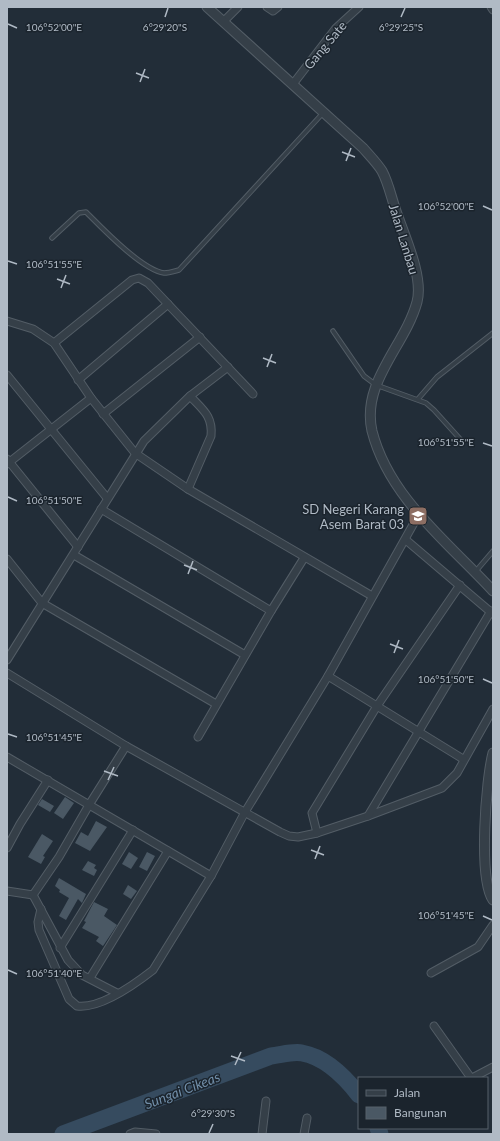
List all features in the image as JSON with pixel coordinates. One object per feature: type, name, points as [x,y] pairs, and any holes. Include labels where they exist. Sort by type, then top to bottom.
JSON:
[{"type":"street","name":"Jalan Lanbau","points":[[207,7],[325,112],[363,148],[382,171],[416,271],[417,300],[412,314],[385,364],[376,385],[371,409],[372,431],[385,466],[396,485],[419,514],[493,591]]},
{"type":"street","points":[[224,22],[238,7]]},
{"type":"street","points":[[267,7],[273,11],[278,7]]},
{"type":"street","name":"Gang Sate","points":[[293,84],[336,28],[359,7]]},
{"type":"street","points":[[54,343],[136,278],[139,278],[148,283],[254,394]]},
{"type":"street","points":[[78,380],[168,304]]},
{"type":"street","points":[[7,321],[33,329],[54,343],[91,398],[136,453],[188,489],[304,558],[372,596]]},
{"type":"street","points":[[103,414],[200,337]]},
{"type":"street","points":[[7,660],[74,555],[107,498],[136,453],[156,428],[190,396],[228,367]]},
{"type":"street","points":[[7,375],[107,498]]},
{"type":"street","points":[[188,489],[211,436],[212,428],[211,422],[206,413],[190,396]]},
{"type":"street","points":[[78,547],[8,462],[91,398]]},
{"type":"street","points":[[101,509],[271,611]]},
{"type":"street","points":[[41,908],[38,922],[39,930],[72,1003],[77,1006],[93,1006],[117,993],[153,970],[211,876],[245,812],[328,676],[372,596],[406,540],[419,514]]},
{"type":"street","points":[[368,816],[418,731],[492,613],[406,540]]},
{"type":"street","points":[[74,555],[245,655]]},
{"type":"street","points":[[198,737],[271,611],[304,558]]},
{"type":"street","points":[[7,559],[42,603],[216,704]]},
{"type":"street","points":[[317,833],[312,813],[377,706],[460,586]]},
{"type":"street","points":[[7,673],[126,746],[289,836],[298,837],[317,833],[368,816],[442,788],[456,773],[493,709]]},
{"type":"street","points":[[328,676],[463,759]]},
{"type":"street","points":[[33,895],[55,863],[126,746]]},
{"type":"street","points":[[493,753],[484,869],[488,891],[493,900]]},
{"type":"street","points":[[8,760],[48,780],[89,806],[211,876]]},
{"type":"street","points":[[7,848],[20,824],[48,780]]},
{"type":"street","points":[[60,948],[133,830]]},
{"type":"street","points":[[90,978],[168,851]]},
{"type":"street","points":[[7,892],[33,895]]},
{"type":"street","points":[[33,895],[41,908],[60,948],[75,968],[117,993]]},
{"type":"street","points":[[431,973],[478,947],[493,925]]},
{"type":"street","points":[[434,1026],[471,1077]]},
{"type":"street","points":[[474,1077],[493,1066]]},
{"type":"street","points":[[262,1134],[266,1101]]},
{"type":"street","points":[[304,1134],[307,1118]]},
{"type":"street","points":[[130,1134],[135,1132],[156,1134]]},
{"type":"lane","points":[[52,238],[79,213],[86,212],[125,250],[151,267],[165,273],[180,270],[325,112]]},
{"type":"lane","points":[[333,331],[364,376],[376,385],[418,399],[434,410],[461,440]]},
{"type":"lane","points":[[418,399],[437,377],[493,333]]},
{"type":"lane","points":[[475,572],[493,552]]},
{"type":"building","points":[[65,797],[74,803],[63,819],[54,813]]},
{"type":"building","points":[[42,799],[54,806],[50,812],[38,805]]},
{"type":"building","points":[[96,821],[107,827],[90,851],[75,843],[81,832],[88,836]]},
{"type":"building","points":[[42,834],[53,841],[43,856],[45,857],[41,864],[28,857]]},
{"type":"building","points":[[129,852],[138,858],[131,869],[122,864]]},
{"type":"building","points":[[147,852],[155,856],[147,871],[139,867]]},
{"type":"building","points":[[88,861],[96,865],[94,868],[97,870],[94,876],[82,870]]},
{"type":"building","points":[[59,878],[86,894],[82,903],[78,899],[66,920],[59,916],[69,898],[59,892],[60,890],[55,886]]},
{"type":"building","points":[[128,885],[137,891],[131,899],[123,894]]},
{"type":"building","points":[[94,902],[108,909],[104,916],[117,925],[103,946],[96,941],[99,937],[82,928]]},
{"type":"waterway","name":"Sungai Cikeas","points":[[63,1134],[271,1056],[291,1053],[310,1055],[326,1063],[341,1075],[358,1094]]},
{"type":"waterway","name":"Sungai Cikeas","points":[[378,1129],[380,1134]]},
{"type":"place","name":"SD Negeri Karang Asem Barat 03","points":[[418,516]]}]
